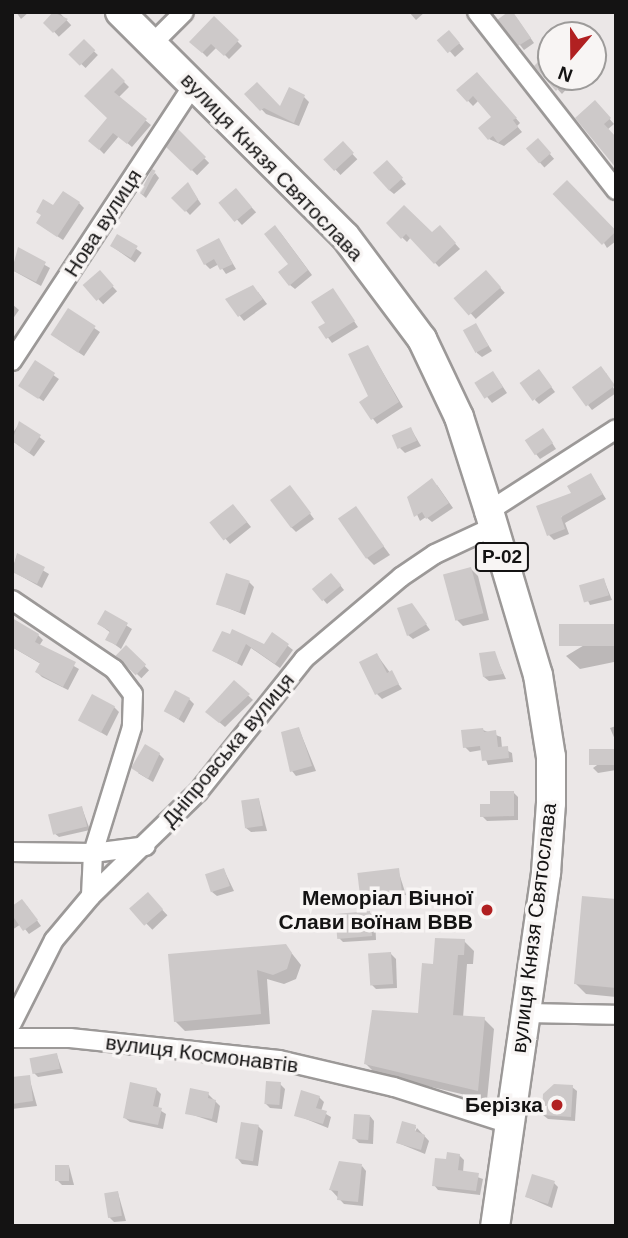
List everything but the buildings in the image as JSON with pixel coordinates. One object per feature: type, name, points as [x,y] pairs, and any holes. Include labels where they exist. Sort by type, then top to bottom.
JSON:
[{"type":"main road","name":"вулиця Князя Святослава","points":[[120,12],[345,236],[422,338],[459,417],[491,519],[538,675],[551,757],[545,873],[495,1226]]},
{"type":"street","points":[[152,44],[184,12]]},
{"type":"street","points":[[477,12],[616,190]]},
{"type":"street","name":"Нова вулиця","points":[[12,360],[193,85]]},
{"type":"street","name":"Дніпровська вулиця","points":[[12,1023],[54,940],[91,896],[146,846],[198,792],[304,659],[401,578],[491,519],[616,429]]},
{"type":"street","points":[[12,600],[114,669],[133,694],[132,727],[93,853],[91,896]]},
{"type":"street","points":[[12,852],[93,853],[146,846]]},
{"type":"street","points":[[524,1013],[616,1015]]},
{"type":"street","name":"вулиця Космонавтів","points":[[12,1038],[70,1038],[279,1060],[394,1087],[509,1124]]},
{"type":"place","name":"Меморіал Вічної Слави воїнам ВВВ","points":[[487,910]]},
{"type":"place","name":"Берізка","points":[[557,1105]]}]
